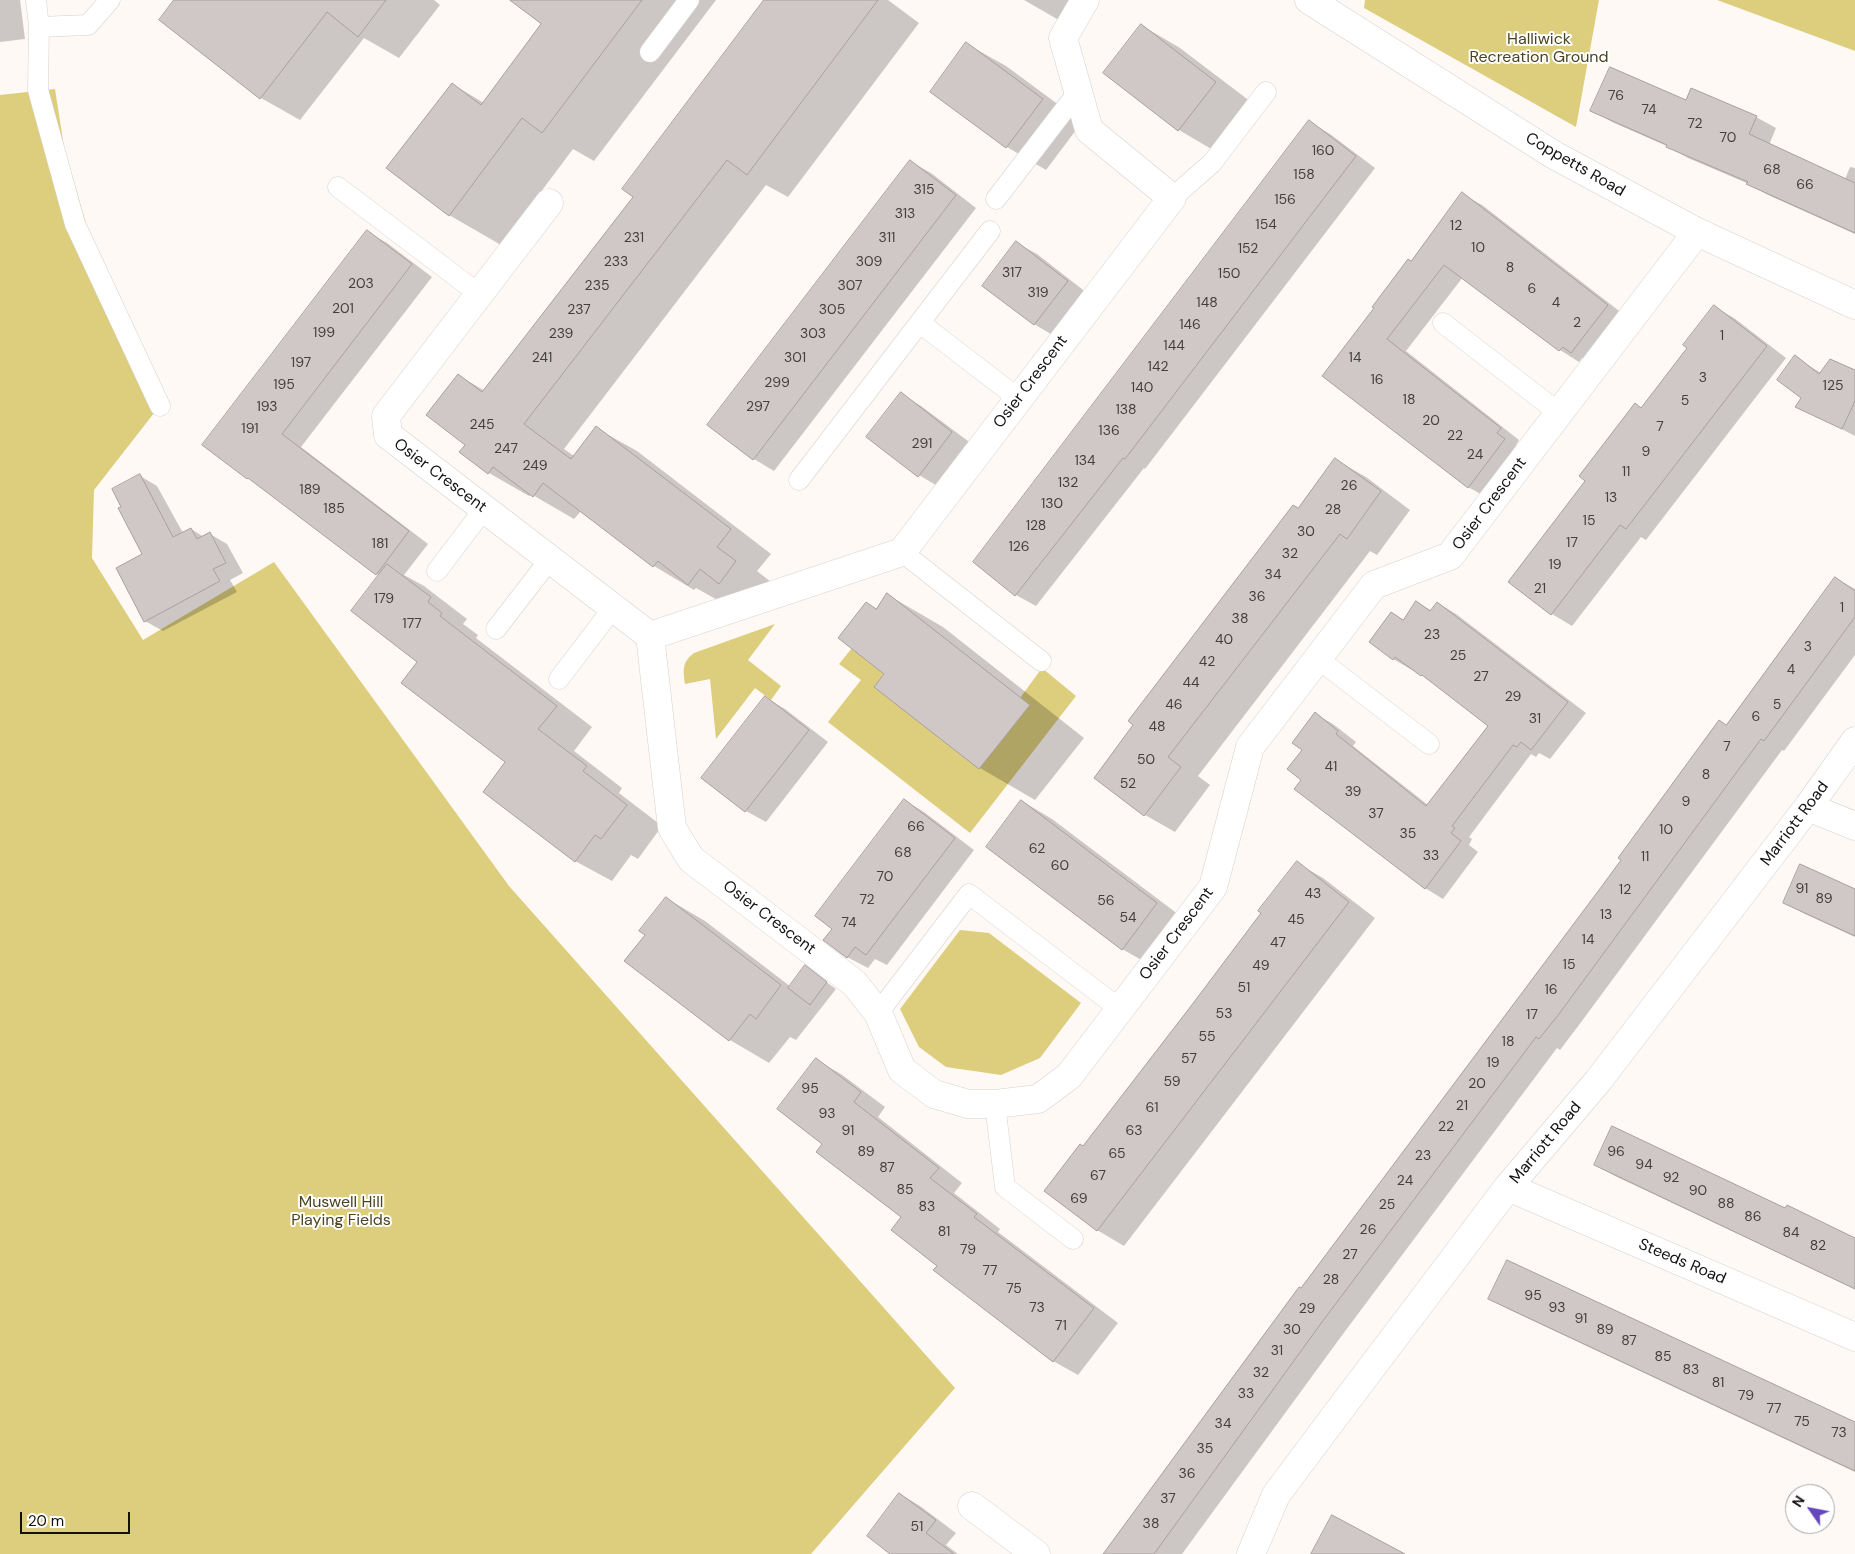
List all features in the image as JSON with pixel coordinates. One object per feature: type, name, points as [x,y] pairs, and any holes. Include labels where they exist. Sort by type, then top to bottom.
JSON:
[{"type":"street","points":[[1085,0],[1063,38],[1088,130],[1172,198]]},
{"type":"street","name":"Coppetts Road","points":[[1309,0],[1554,155],[1697,232],[1855,305]]},
{"type":"street","name":"Osier Crescent","points":[[902,552],[1172,198]]},
{"type":"street","name":"Osier Crescent","points":[[549,202],[386,416],[388,436],[650,636],[672,828],[692,859],[854,984],[878,1013],[902,1070],[934,1094],[968,1104],[995,1104],[1038,1099],[1069,1076],[1213,887],[1250,747],[1374,585],[1450,556],[1697,232]]},
{"type":"street","points":[[650,636],[902,552]]},
{"type":"street","name":"Marriott Road","points":[[1251,1554],[1276,1495],[1508,1187],[1598,1081],[1808,807],[1855,741]]},
{"type":"street","points":[[1808,807],[1855,826]]},
{"type":"street","name":"Steeds Road","points":[[1508,1187],[1855,1337]]},
{"type":"street","points":[[972,1506],[1036,1554]]},
{"type":"lane","points":[[36,0],[39,27],[38,90],[75,224],[160,406]]},
{"type":"lane","points":[[39,27],[88,25],[110,0]]},
{"type":"lane","points":[[650,52],[689,0]]},
{"type":"lane","points":[[996,199],[1078,92]]},
{"type":"lane","points":[[1172,198],[1212,163],[1266,92]]},
{"type":"lane","points":[[338,187],[479,294]]},
{"type":"lane","points":[[799,480],[990,231]]},
{"type":"lane","points":[[920,323],[1019,399]]},
{"type":"lane","points":[[1443,324],[1560,412]]},
{"type":"lane","points":[[437,571],[484,509]]},
{"type":"lane","points":[[902,552],[1041,661]]},
{"type":"lane","points":[[496,629],[550,559]]},
{"type":"lane","points":[[559,679],[613,608]]},
{"type":"lane","points":[[1318,658],[1429,744]]},
{"type":"lane","points":[[878,1013],[969,894],[1120,1009]]},
{"type":"lane","points":[[995,1104],[1006,1187],[1073,1239]]},
{"type":"green space","name":"Halliwick Recreation Ground","points":[[1365,0],[1599,0],[1576,127],[1364,8]]},
{"type":"green space","points":[[1717,0],[1855,0],[1855,51]]},
{"type":"green space","name":"Muswell Hill Playing Fields","points":[[55,89],[64,147],[91,241],[165,399],[94,490],[92,558],[143,640],[274,562],[509,886],[955,1388],[811,1554],[0,1554],[0,95]]},
{"type":"green space","points":[[775,624],[748,660],[781,686],[771,700],[755,688],[716,739],[710,679],[685,684],[685,663],[694,653]]},
{"type":"green space","points":[[852,648],[884,674],[874,687],[1020,698],[1042,668],[1076,696],[970,833],[828,722],[861,680],[839,664]]},
{"type":"green space","points":[[960,930],[989,933],[1081,1003],[1040,1058],[1001,1075],[946,1067],[919,1047],[900,1009]]},
{"type":"building","points":[[174,0],[386,0],[358,37],[327,12],[260,99],[159,20]]},
{"type":"building","points":[[510,0],[642,0],[542,133],[522,118],[449,216],[386,168],[452,83],[481,105],[541,24]]},
{"type":"building","points":[[764,0],[878,0],[747,175],[727,160],[524,424],[571,459],[596,426],[731,529],[717,547],[736,561],[719,584],[700,569],[688,585],[658,561],[653,567],[543,483],[533,497],[493,467],[488,474],[459,452],[465,445],[426,415],[458,374],[482,392],[633,197],[622,189]]},
{"type":"building","points":[[1141,24],[1216,82],[1178,131],[1103,73]]},
{"type":"building","points":[[966,42],[1043,99],[1006,148],[930,92]]},
{"type":"building","points":[[1610,67],[1686,100],[1691,88],[1757,116],[1749,134],[1855,183],[1855,233],[1746,184],[1748,182],[1666,147],[1667,145],[1590,111]]},
{"type":"building","points":[[1309,120],[1356,156],[1125,459],[1123,458],[1015,596],[973,562]]},
{"type":"building","points":[[910,160],[956,195],[753,460],[707,425]]},
{"type":"building","points":[[1462,192],[1608,305],[1571,353],[1563,347],[1559,351],[1444,265],[1387,339],[1501,428],[1497,433],[1505,439],[1468,488],[1322,376],[1374,308],[1372,307],[1408,259],[1411,261]]},
{"type":"building","points":[[367,230],[412,264],[282,434],[409,531],[376,575],[202,445]]},
{"type":"building","points":[[1016,241],[1068,281],[1034,325],[982,286]]},
{"type":"building","points":[[1714,305],[1767,346],[1626,529],[1620,525],[1551,615],[1508,582],[1585,481],[1579,476],[1635,403],[1641,408],[1687,348],[1683,345]]},
{"type":"building","points":[[1795,355],[1819,374],[1830,359],[1855,370],[1855,401],[1842,429],[1795,407],[1801,398],[1777,380]]},
{"type":"building","points":[[901,392],[952,432],[918,477],[866,437]]},
{"type":"building","points":[[1335,458],[1381,491],[1347,539],[1340,534],[1168,757],[1181,767],[1144,816],[1094,778],[1133,725],[1128,721],[1293,505],[1298,508]]},
{"type":"building","points":[[140,474],[173,537],[191,528],[197,539],[210,532],[226,563],[213,569],[220,581],[144,622],[116,568],[142,554],[118,508],[121,507],[112,489]]},
{"type":"building","points":[[387,564],[431,597],[428,602],[442,613],[440,616],[557,706],[538,729],[587,766],[583,771],[627,805],[601,839],[595,835],[575,862],[483,792],[505,762],[401,683],[417,662],[351,611]]},
{"type":"building","points":[[1835,577],[1855,591],[1855,617],[1764,741],[1761,739],[1559,1014],[1539,1039],[1536,1037],[1322,1322],[1154,1554],[1103,1554],[1299,1287],[1301,1288],[1599,890],[1621,860],[1618,858],[1719,720],[1726,725]]},
{"type":"building","points":[[887,593],[1030,705],[979,769],[874,687],[884,674],[838,638],[866,602],[876,609]]},
{"type":"building","points":[[1416,601],[1430,611],[1437,602],[1568,702],[1531,750],[1521,742],[1517,747],[1513,745],[1452,826],[1455,828],[1451,833],[1461,841],[1425,889],[1294,789],[1301,780],[1287,769],[1302,750],[1292,743],[1315,712],[1338,731],[1336,734],[1426,806],[1488,726],[1422,675],[1395,657],[1393,660],[1369,642],[1391,612],[1403,620]]},
{"type":"building","points":[[765,696],[809,730],[745,812],[701,778]]},
{"type":"building","points":[[904,799],[955,838],[866,955],[855,947],[847,958],[823,940],[832,929],[815,916]]},
{"type":"building","points":[[1021,800],[1157,903],[1122,950],[986,847]]},
{"type":"building","points":[[1297,861],[1349,902],[1097,1231],[1044,1191],[1080,1144],[1083,1146],[1191,1006],[1261,913],[1258,911]]},
{"type":"building","points":[[1800,864],[1855,889],[1855,936],[1783,903]]},
{"type":"building","points":[[666,897],[781,985],[756,1019],[750,1014],[729,1041],[624,961],[645,935],[639,931]]},
{"type":"building","points":[[805,965],[827,982],[810,1005],[788,988]]},
{"type":"building","points":[[816,1058],[861,1092],[854,1102],[939,1168],[930,1178],[977,1214],[974,1217],[1094,1308],[1053,1362],[933,1270],[937,1266],[891,1230],[901,1217],[816,1152],[822,1144],[777,1109]]},
{"type":"building","points":[[1612,1126],[1785,1208],[1787,1205],[1855,1238],[1855,1289],[1594,1165]]},
{"type":"building","points":[[1507,1260],[1855,1422],[1855,1471],[1488,1299]]},
{"type":"building","points":[[899,1493],[936,1520],[926,1533],[954,1554],[890,1554],[867,1536]]},
{"type":"building","points":[[1332,1515],[1405,1554],[1311,1554]]}]
